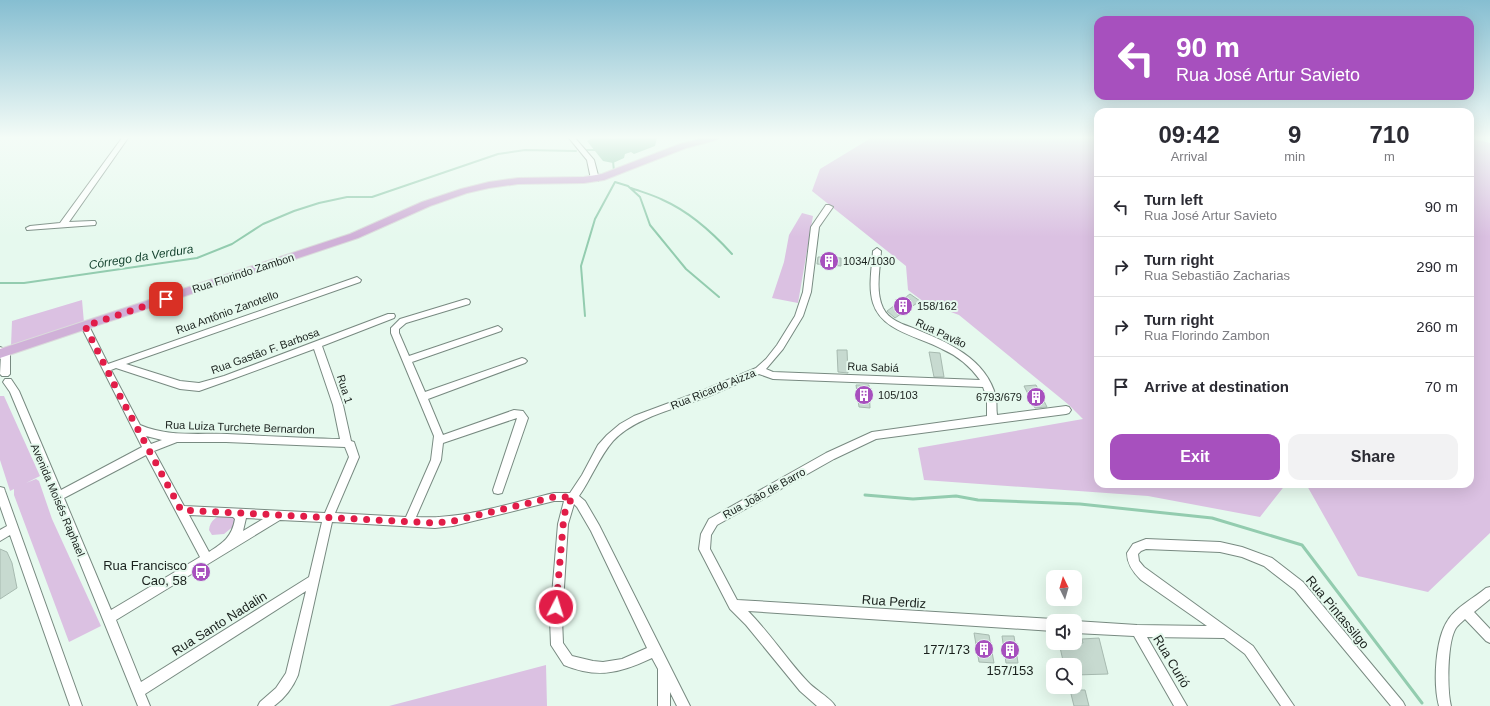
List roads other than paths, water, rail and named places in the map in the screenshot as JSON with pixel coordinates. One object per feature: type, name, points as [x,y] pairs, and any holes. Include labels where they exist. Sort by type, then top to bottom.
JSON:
[{"type":"main road","name":"Rua Florindo Zambon","points":[[2,352],[328,246],[371,230],[426,204],[477,187],[518,180],[574,181],[595,179],[621,171]]},
{"type":"street","points":[[63,225],[102,171]]},
{"type":"street","points":[[593,171],[595,179]]},
{"type":"street","name":"Rua Ricardo Aizza","points":[[655,651],[623,666],[593,668],[568,661],[557,645],[556,607],[563,524],[568,497],[586,478],[602,448],[610,438],[623,427],[636,420],[707,393],[759,370],[780,347],[799,316],[807,292],[815,227],[830,207]]},
{"type":"street","points":[[30,228],[92,223]]},
{"type":"street","name":"Rua Pavão","points":[[877,251],[875,297],[881,315],[886,320],[965,357],[979,370],[987,384],[992,398],[992,419]]},
{"type":"street","name":"Rua Antônio Zanotello","points":[[106,368],[357,280]]},
{"type":"street","points":[[409,522],[436,460],[439,436],[395,333],[398,324],[403,321],[466,302]]},
{"type":"street","name":"Rua Gastão F. Barbosa","points":[[117,365],[180,385],[199,387],[227,378],[391,316]]},
{"type":"street","points":[[85,326],[136,427],[207,559]]},
{"type":"street","points":[[407,360],[498,329]]},
{"type":"street","name":"Rua 1","points":[[317,344],[340,412],[346,443],[350,446],[354,457],[328,518]]},
{"type":"street","name":"Avenida Moisés Raphael","points":[[2,352],[3,379],[14,391],[57,497],[109,618],[144,706]]},
{"type":"street","points":[[137,358],[146,373]]},
{"type":"street","points":[[422,397],[522,361]]},
{"type":"street","name":"Rua Sabiá","points":[[759,370],[773,375],[987,384]]},
{"type":"street","name":"Rua João de Barro","points":[[829,706],[820,701],[804,687],[750,620],[734,605],[704,549],[706,534],[713,522],[830,456],[875,435],[1066,410]]},
{"type":"street","points":[[438,441],[514,414],[520,414],[523,418],[498,490]]},
{"type":"street","name":"Rua Luiza Turchete Bernardon","points":[[136,427],[151,434],[174,439],[204,438],[346,443]]},
{"type":"street","points":[[57,497],[148,449],[174,439]]},
{"type":"street","points":[[0,491],[76,706]]},
{"type":"street","points":[[181,510],[435,523],[453,521],[544,498],[568,497],[581,504],[595,528],[655,651],[684,706]]},
{"type":"street","points":[[227,546],[237,532],[241,522],[239,515],[235,512]]},
{"type":"street","points":[[109,618],[278,515]]},
{"type":"street","points":[[264,706],[281,693],[292,676],[328,518]]},
{"type":"street","points":[[0,536],[12,528]]},
{"type":"street","name":"Rua Pintassilgo","points":[[1224,632],[1145,576],[1137,569],[1132,560],[1132,552],[1137,547],[1146,544],[1220,547],[1242,552],[1268,562],[1299,586],[1399,706]]},
{"type":"street","name":"Rua Santo Nadalin","points":[[138,691],[315,579]]},
{"type":"street","points":[[1445,706],[1442,699],[1441,679],[1451,625],[1490,592]]},
{"type":"street","name":"Rua Perdiz","points":[[734,605],[1046,626]]},
{"type":"street","points":[[1466,612],[1490,638]]},
{"type":"street","points":[[1082,627],[1137,631],[1224,632],[1249,650],[1288,706]]},
{"type":"street","name":"Rua Curió","points":[[1137,631],[1181,706]]},
{"type":"street","points":[[664,668],[664,706]]},
{"type":"waterway","name":"Córrego da Verdura","points":[[0,283],[24,283],[197,258],[232,244],[263,224],[294,211],[319,203],[347,197],[372,197],[448,171]]},
{"type":"waterway","points":[[585,316],[581,266],[595,219],[615,182],[628,186],[640,197],[650,225],[686,269],[719,297]]},
{"type":"waterway","points":[[631,188],[659,198],[692,217],[717,238],[732,254]]},
{"type":"waterway","points":[[865,495],[913,499],[956,496],[978,500],[1080,504],[1212,518],[1302,545],[1422,703]]},
{"type":"place","name":"1034/1030","points":[[829,261]]},
{"type":"place","name":"158/162","points":[[903,306]]},
{"type":"place","name":"105/103","points":[[864,395]]},
{"type":"place","name":"6793/679","points":[[1036,397]]},
{"type":"place","name":"Rua Francisco Cao, 58","points":[[201,572]]},
{"type":"place","name":"177/173","points":[[984,649]]},
{"type":"place","name":"157/153","points":[[1010,650]]}]
